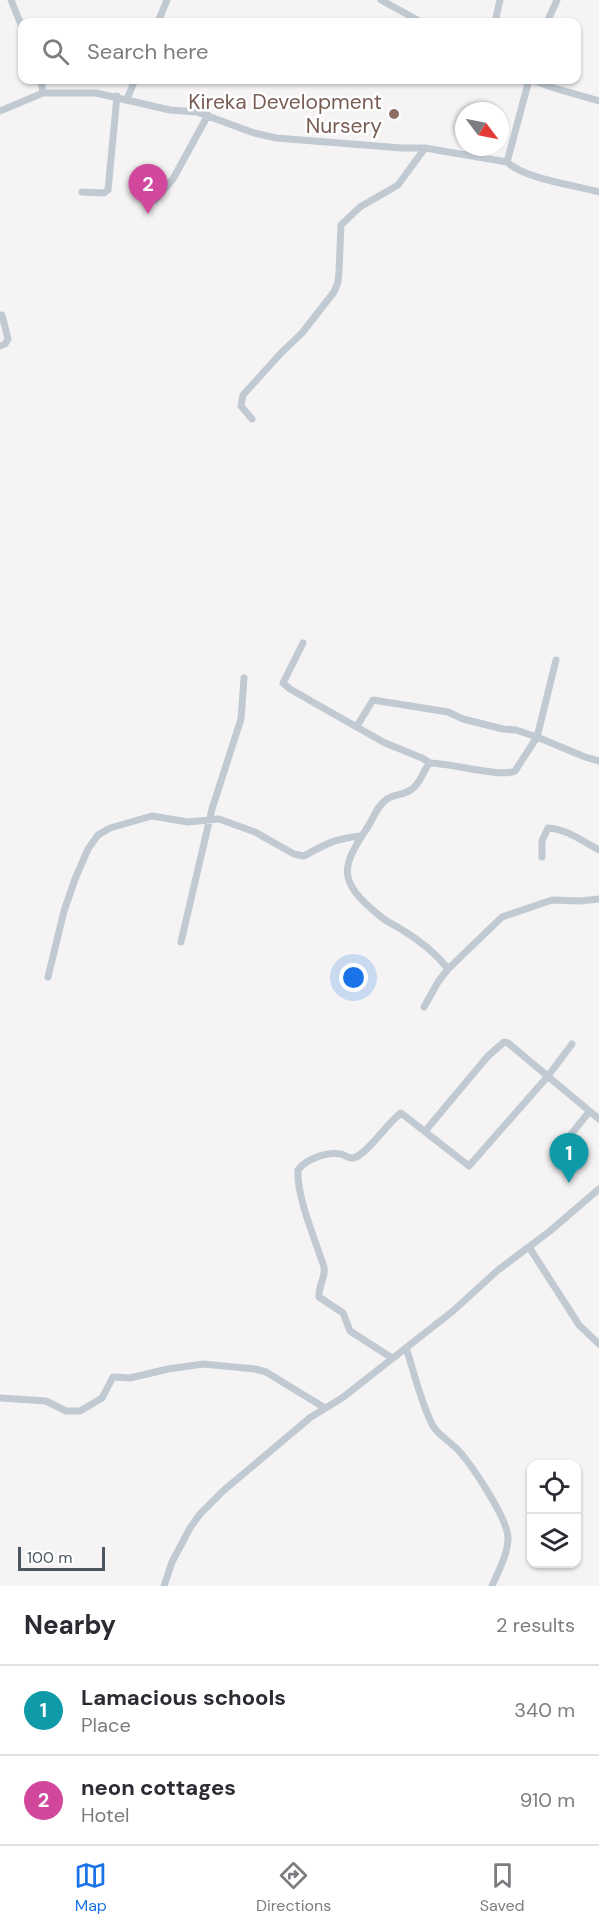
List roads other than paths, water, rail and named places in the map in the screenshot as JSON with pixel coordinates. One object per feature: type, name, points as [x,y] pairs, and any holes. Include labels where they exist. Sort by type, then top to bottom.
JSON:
[{"type":"street","points":[[11,0],[18,18]]},
{"type":"street","points":[[160,18],[167,0]]},
{"type":"street","points":[[381,0],[414,18]]},
{"type":"street","points":[[496,18],[500,0]]},
{"type":"street","points":[[548,18],[557,0]]},
{"type":"street","points":[[42,84],[44,93]]},
{"type":"street","points":[[127,99],[133,84]]},
{"type":"street","points":[[507,162],[530,84]]},
{"type":"street","points":[[542,84],[599,101]]},
{"type":"street","points":[[0,111],[44,93],[79,91],[117,96],[170,110],[197,112],[254,133],[276,138],[425,148],[507,162],[517,169],[550,181],[599,192]]},
{"type":"street","points":[[82,192],[104,194],[108,190],[117,96]]},
{"type":"street","points":[[155,200],[173,179],[208,115]]},
{"type":"street","points":[[252,419],[241,406],[243,395],[280,353],[302,333],[334,292],[338,282],[341,225],[360,207],[398,185],[425,148]]},
{"type":"street","points":[[0,346],[8,339],[2,315]]},
{"type":"street","points":[[303,643],[283,683],[298,693],[383,742],[430,763],[502,774],[515,771],[537,737],[556,660]]},
{"type":"street","points":[[181,942],[210,819],[241,719],[244,678]]},
{"type":"street","points":[[357,726],[373,700],[448,712],[463,719],[503,729],[516,729],[585,758],[599,761]]},
{"type":"street","points":[[430,763],[419,783],[412,790],[387,798],[378,807],[360,836],[346,869],[347,880],[364,902],[381,918],[427,946],[448,969]]},
{"type":"street","points":[[48,976],[64,911],[88,849],[98,835],[117,825],[152,816],[188,822],[219,819],[255,832],[294,854],[304,856],[338,839],[360,836]]},
{"type":"street","points":[[542,857],[542,841],[548,828],[555,828],[575,836],[599,850]]},
{"type":"street","points":[[424,1007],[448,969],[502,917],[552,900],[599,899]]},
{"type":"street","points":[[426,1130],[488,1056],[504,1042],[599,1119]]},
{"type":"street","points":[[392,1358],[350,1331],[343,1313],[320,1296],[319,1290],[325,1272],[297,1178],[298,1170],[311,1159],[338,1153],[350,1158],[356,1156],[367,1149],[401,1113],[426,1130],[469,1166],[548,1076],[572,1044]]},
{"type":"street","points":[[556,1153],[590,1112]]},
{"type":"street","points":[[164,1586],[172,1562],[200,1514],[257,1461],[311,1417],[342,1398],[453,1311],[498,1270],[599,1189]]},
{"type":"street","points":[[529,1247],[579,1325],[599,1344]]},
{"type":"street","points":[[406,1348],[434,1428],[468,1462],[492,1499],[505,1526],[508,1538],[506,1549],[492,1586]]},
{"type":"street","points":[[0,1398],[46,1401],[66,1411],[80,1411],[102,1398],[113,1377],[130,1378],[168,1369],[217,1364],[266,1371],[325,1408]]},
{"type":"place","name":"Kireka Development Nursery","points":[[394,114]]},
{"type":"place","name":"neon cottages","points":[[148,214]]},
{"type":"place","name":"Lamacious schools","points":[[569,1183]]}]
